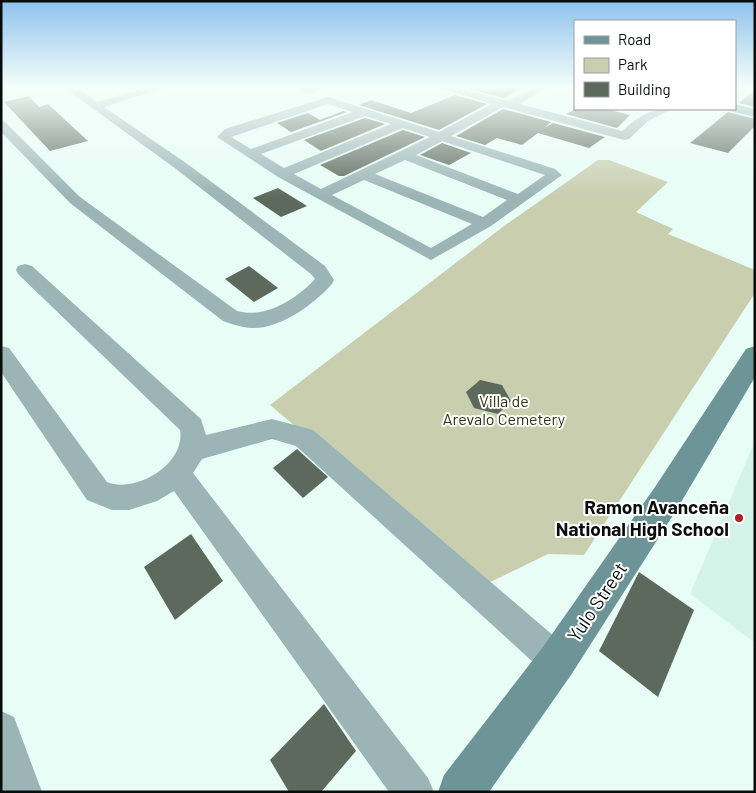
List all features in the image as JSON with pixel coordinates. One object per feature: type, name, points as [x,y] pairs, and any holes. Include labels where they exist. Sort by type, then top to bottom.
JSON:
[{"type":"main road","name":"Yulo Street","points":[[462,791],[556,661],[666,498],[755,355]]},
{"type":"street","points":[[1,125],[75,200],[230,316],[250,321],[270,318],[316,291],[325,280],[318,270],[188,172],[119,123]]},
{"type":"street","points":[[258,123],[224,134],[223,137],[283,174],[431,255],[485,223],[555,175],[399,123]]},
{"type":"street","points":[[249,154],[334,123]]},
{"type":"street","points":[[322,194],[469,123]]},
{"type":"street","points":[[574,123],[624,136],[638,123]]},
{"type":"street","points":[[283,174],[402,124]]},
{"type":"street","points":[[404,155],[520,200]]},
{"type":"street","points":[[362,174],[485,223]]},
{"type":"street","points":[[25,270],[192,426],[196,434],[185,462]]},
{"type":"street","points":[[1,354],[97,491],[105,497],[125,500],[141,496],[185,462],[272,429],[304,438],[556,661]]},
{"type":"street","points":[[185,462],[414,792]]},
{"type":"street","points":[[1,730],[22,792]]},
{"type":"shaded area","name":"Ramon Avanceña National High School","points":[[755,441],[755,643],[690,594]]},
{"type":"green space","name":"Villa de Arevalo Cemetery","points":[[598,160],[609,160],[668,182],[636,212],[673,229],[668,234],[755,270],[755,293],[584,555],[548,554],[484,585],[270,405],[504,226]]},
{"type":"building","points":[[24,123],[69,123],[88,141],[50,151]]},
{"type":"building","points":[[277,123],[316,123],[291,132]]},
{"type":"building","points":[[351,123],[385,124],[321,151],[304,140]]},
{"type":"building","points":[[417,123],[452,123],[439,130]]},
{"type":"building","points":[[479,123],[550,123],[544,128],[553,123],[605,137],[589,148],[538,133],[522,145],[497,138],[485,145],[456,136]]},
{"type":"building","points":[[599,123],[622,123],[617,128]]},
{"type":"building","points":[[715,123],[755,123],[755,126],[728,153],[690,143]]},
{"type":"building","points":[[403,130],[425,137],[344,176],[339,176],[320,165]]},
{"type":"building","points":[[442,143],[471,153],[449,165],[420,155]]},
{"type":"building","points":[[278,188],[307,206],[281,217],[253,198]]},
{"type":"building","points":[[249,266],[278,288],[254,302],[225,279]]},
{"type":"building","points":[[480,380],[502,385],[511,401],[498,414],[474,408],[466,392]]},
{"type":"building","points":[[297,449],[328,477],[303,498],[273,468]]},
{"type":"building","points":[[191,534],[223,581],[175,620],[144,567]]},
{"type":"building","points":[[639,572],[694,610],[658,697],[599,651]]},
{"type":"building","points":[[324,704],[356,751],[321,792],[289,792],[270,760]]},
{"type":"place","name":"Ramon Avanceña National High School","points":[[739,518]]}]
